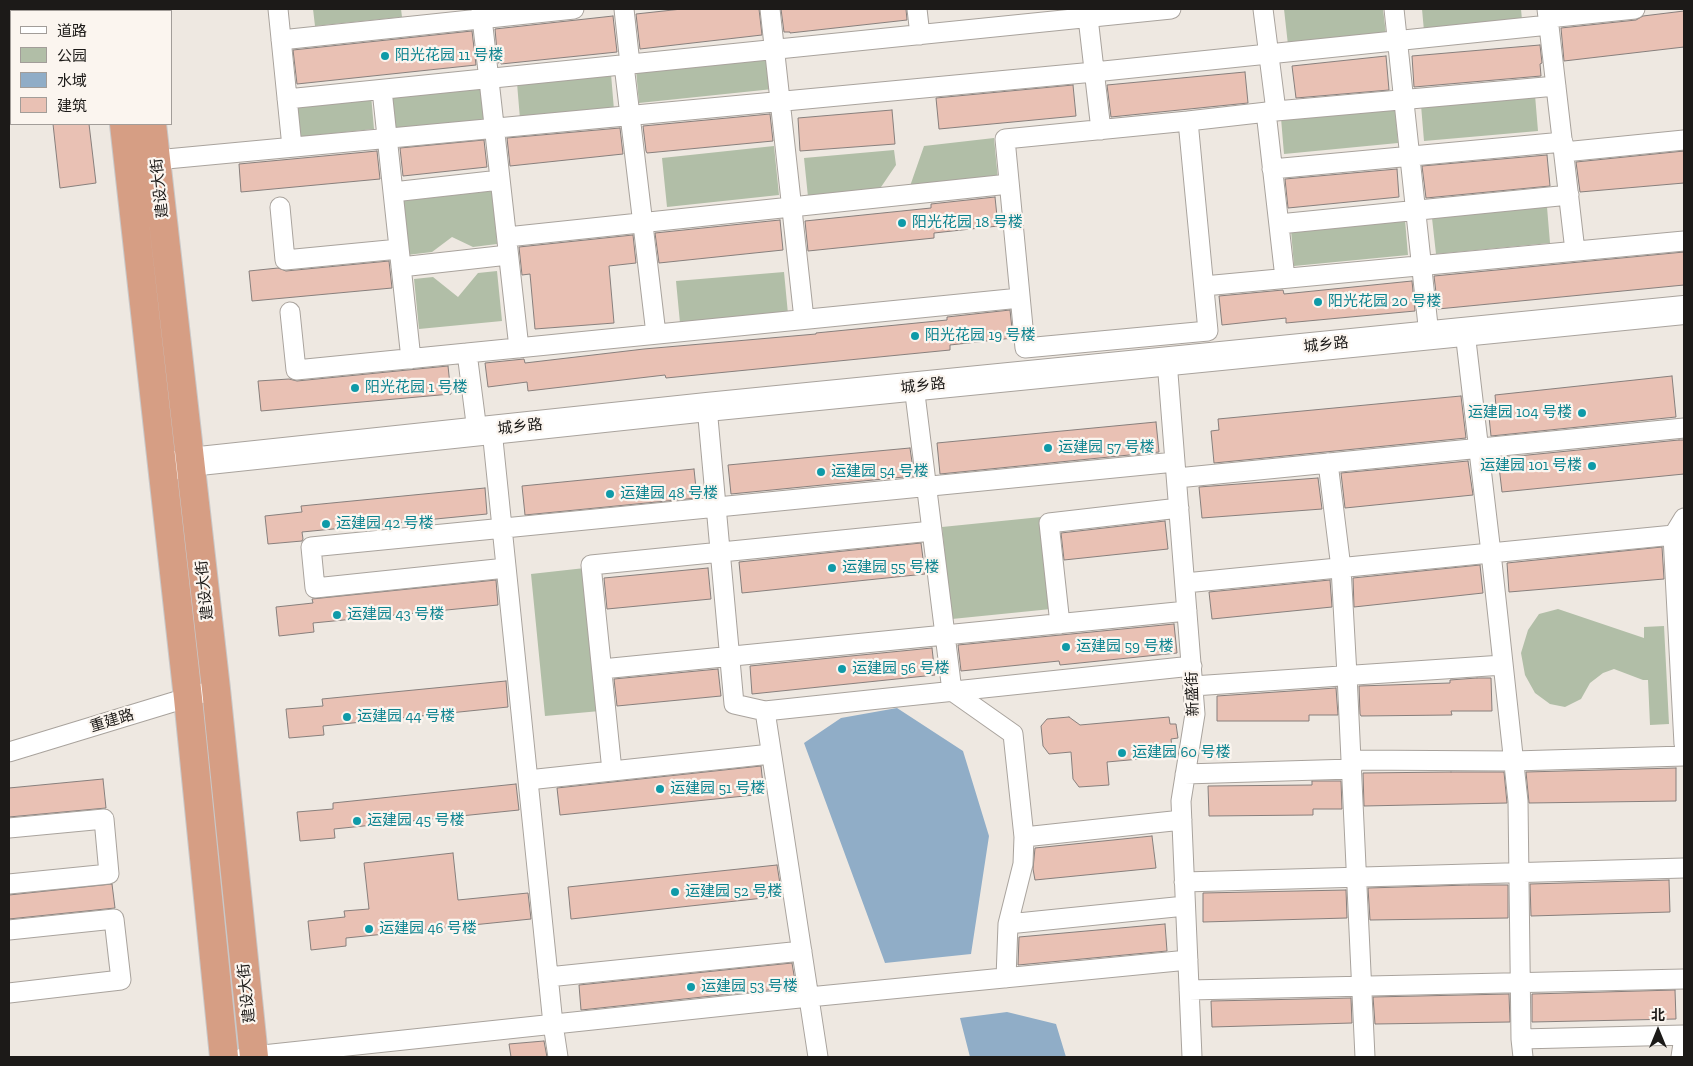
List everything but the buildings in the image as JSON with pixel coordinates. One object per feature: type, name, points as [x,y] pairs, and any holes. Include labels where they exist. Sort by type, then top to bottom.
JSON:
[{"type":"highway","name":"建设大街","points":[[124,125],[188,698],[224,1057]]},
{"type":"highway","name":"建设大街","points":[[152,125],[216,689],[250,1057]]},
{"type":"main road","name":"城乡路","points":[[162,469],[190,462],[484,430],[1167,361],[1210,344],[1428,335],[1684,310]]},
{"type":"street","points":[[278,9],[292,147]]},
{"type":"street","points":[[281,40],[482,14],[574,9]]},
{"type":"street","points":[[624,9],[630,115],[656,334]]},
{"type":"street","points":[[770,9],[804,319]]},
{"type":"street","points":[[917,9],[920,34]]},
{"type":"street","points":[[287,99],[774,50],[1088,13],[1171,9]]},
{"type":"street","points":[[1263,9],[1269,54],[1272,169],[1285,278]]},
{"type":"street","points":[[1394,9],[1428,335]]},
{"type":"street","points":[[156,160],[1094,72],[1397,41],[1548,17],[1635,9]]},
{"type":"street","points":[[1088,13],[1100,130]]},
{"type":"street","points":[[482,14],[519,348]]},
{"type":"street","points":[[1548,17],[1575,251]]},
{"type":"street","points":[[1027,375],[1005,139],[1271,111],[1556,86]]},
{"type":"street","points":[[382,90],[411,358]]},
{"type":"street","points":[[1025,348],[1210,344],[1188,121]]},
{"type":"street","points":[[1272,169],[1409,156],[1684,140]]},
{"type":"street","points":[[393,192],[500,180]]},
{"type":"street","points":[[280,207],[285,260],[400,258],[508,246],[643,223],[1009,184]]},
{"type":"street","points":[[1279,224],[1569,195]]},
{"type":"street","points":[[1204,286],[1684,241]]},
{"type":"street","points":[[290,312],[296,370],[1020,298]]},
{"type":"street","points":[[1465,332],[1492,553],[1518,801],[1522,1048],[1684,1036],[1682,1057]]},
{"type":"street","points":[[467,353],[484,430],[502,528],[548,977],[558,1057]]},
{"type":"street","name":"新盛街","points":[[1167,361],[1196,714],[1181,801],[1192,1057]]},
{"type":"street","points":[[914,386],[952,691],[1014,734],[1024,837],[1022,864],[1008,924],[1006,978]]},
{"type":"street","points":[[707,407],[734,704],[765,711],[1192,666]]},
{"type":"street","points":[[506,568],[315,588],[311,546],[926,486],[1176,470],[1328,463],[1684,428]]},
{"type":"street","points":[[1328,463],[1340,568],[1348,676],[1365,1057]]},
{"type":"street","points":[[1060,624],[1049,523],[1179,508]]},
{"type":"street","points":[[1684,518],[1679,535],[1684,744]]},
{"type":"street","points":[[612,771],[591,565],[932,531]]},
{"type":"street","points":[[1185,583],[1679,535]]},
{"type":"street","points":[[602,670],[1187,611]]},
{"type":"street","points":[[1193,686],[1504,665]]},
{"type":"street","name":"重建路","points":[[9,752],[216,689]]},
{"type":"street","points":[[765,711],[818,1057]]},
{"type":"street","points":[[528,780],[771,754]]},
{"type":"street","points":[[1185,774],[1352,765],[1684,756]]},
{"type":"street","points":[[9,828],[104,819],[110,874],[9,884]]},
{"type":"street","points":[[1024,837],[1182,820]]},
{"type":"street","points":[[1184,882],[1684,868]]},
{"type":"street","points":[[1008,924],[1186,906]]},
{"type":"street","points":[[9,930],[114,919],[121,980],[9,992]]},
{"type":"street","points":[[548,977],[802,951]]},
{"type":"street","points":[[250,1057],[809,997],[1188,960]]},
{"type":"street","points":[[1189,990],[1684,979]]},
{"type":"green space","points":[[313,9],[401,9],[402,17],[315,26]]},
{"type":"green space","points":[[1284,9],[1383,9],[1386,34],[1288,45]]},
{"type":"green space","points":[[1422,9],[1521,9],[1522,20],[1424,31]]},
{"type":"green space","points":[[770,56],[773,89],[639,103],[636,70]]},
{"type":"green space","points":[[611,74],[614,110],[520,119],[517,83]]},
{"type":"green space","points":[[482,85],[485,121],[389,130],[386,94]]},
{"type":"green space","points":[[371,95],[374,129],[298,137],[295,103]]},
{"type":"green space","points":[[1535,95],[1538,131],[1424,141],[1421,105]]},
{"type":"green space","points":[[1395,108],[1398,143],[1284,154],[1281,118]]},
{"type":"green space","points":[[994,138],[998,180],[909,189],[924,146]]},
{"type":"green space","points":[[774,146],[779,195],[667,207],[662,158]]},
{"type":"green space","points":[[894,150],[896,165],[879,190],[808,197],[804,158]]},
{"type":"green space","points":[[492,191],[497,244],[473,247],[452,237],[432,252],[407,255],[401,201]]},
{"type":"green space","points":[[1547,207],[1550,243],[1436,254],[1432,218]]},
{"type":"green space","points":[[1405,220],[1408,255],[1294,266],[1291,230]]},
{"type":"green space","points":[[497,271],[502,321],[419,329],[414,279],[433,277],[458,297],[478,273]]},
{"type":"green space","points":[[784,272],[788,314],[680,323],[676,281]]},
{"type":"green space","points":[[1041,517],[1051,609],[952,619],[942,527]]},
{"type":"green space","points":[[585,568],[600,711],[545,716],[531,574]]},
{"type":"green space","points":[[1558,609],[1644,638],[1644,627],[1664,626],[1669,724],[1650,725],[1648,680],[1643,680],[1614,669],[1603,673],[1590,683],[1581,699],[1565,707],[1550,704],[1535,693],[1525,675],[1521,653],[1528,630],[1539,614]]},
{"type":"water","points":[[897,708],[963,751],[989,836],[971,954],[885,963],[804,743],[841,718]]},
{"type":"water","points":[[1007,1012],[1056,1024],[1066,1057],[970,1057],[960,1018]]},
{"type":"place","name":"阳光花园 11 号楼","points":[[385,56]]},
{"type":"place","name":"阳光花园 18 号楼","points":[[902,223]]},
{"type":"place","name":"阳光花园 20 号楼","points":[[1318,302]]},
{"type":"place","name":"阳光花园 19 号楼","points":[[915,336]]},
{"type":"place","name":"阳光花园 1 号楼","points":[[355,388]]},
{"type":"place","name":"运建园 104 号楼","points":[[1582,413]]},
{"type":"place","name":"运建园 57 号楼","points":[[1048,448]]},
{"type":"place","name":"运建园 101 号楼","points":[[1592,466]]},
{"type":"place","name":"运建园 54 号楼","points":[[821,472]]},
{"type":"place","name":"运建园 48 号楼","points":[[610,494]]},
{"type":"place","name":"运建园 42 号楼","points":[[326,524]]},
{"type":"place","name":"运建园 55 号楼","points":[[832,568]]},
{"type":"place","name":"运建园 43 号楼","points":[[337,615]]},
{"type":"place","name":"运建园 59 号楼","points":[[1066,647]]},
{"type":"place","name":"运建园 56 号楼","points":[[842,669]]},
{"type":"place","name":"运建园 44 号楼","points":[[347,717]]},
{"type":"place","name":"运建园 60 号楼","points":[[1122,753]]},
{"type":"place","name":"运建园 51 号楼","points":[[660,789]]},
{"type":"place","name":"运建园 45 号楼","points":[[357,821]]},
{"type":"place","name":"运建园 52 号楼","points":[[675,892]]},
{"type":"place","name":"运建园 46 号楼","points":[[369,929]]},
{"type":"place","name":"运建园 53 号楼","points":[[691,987]]}]
